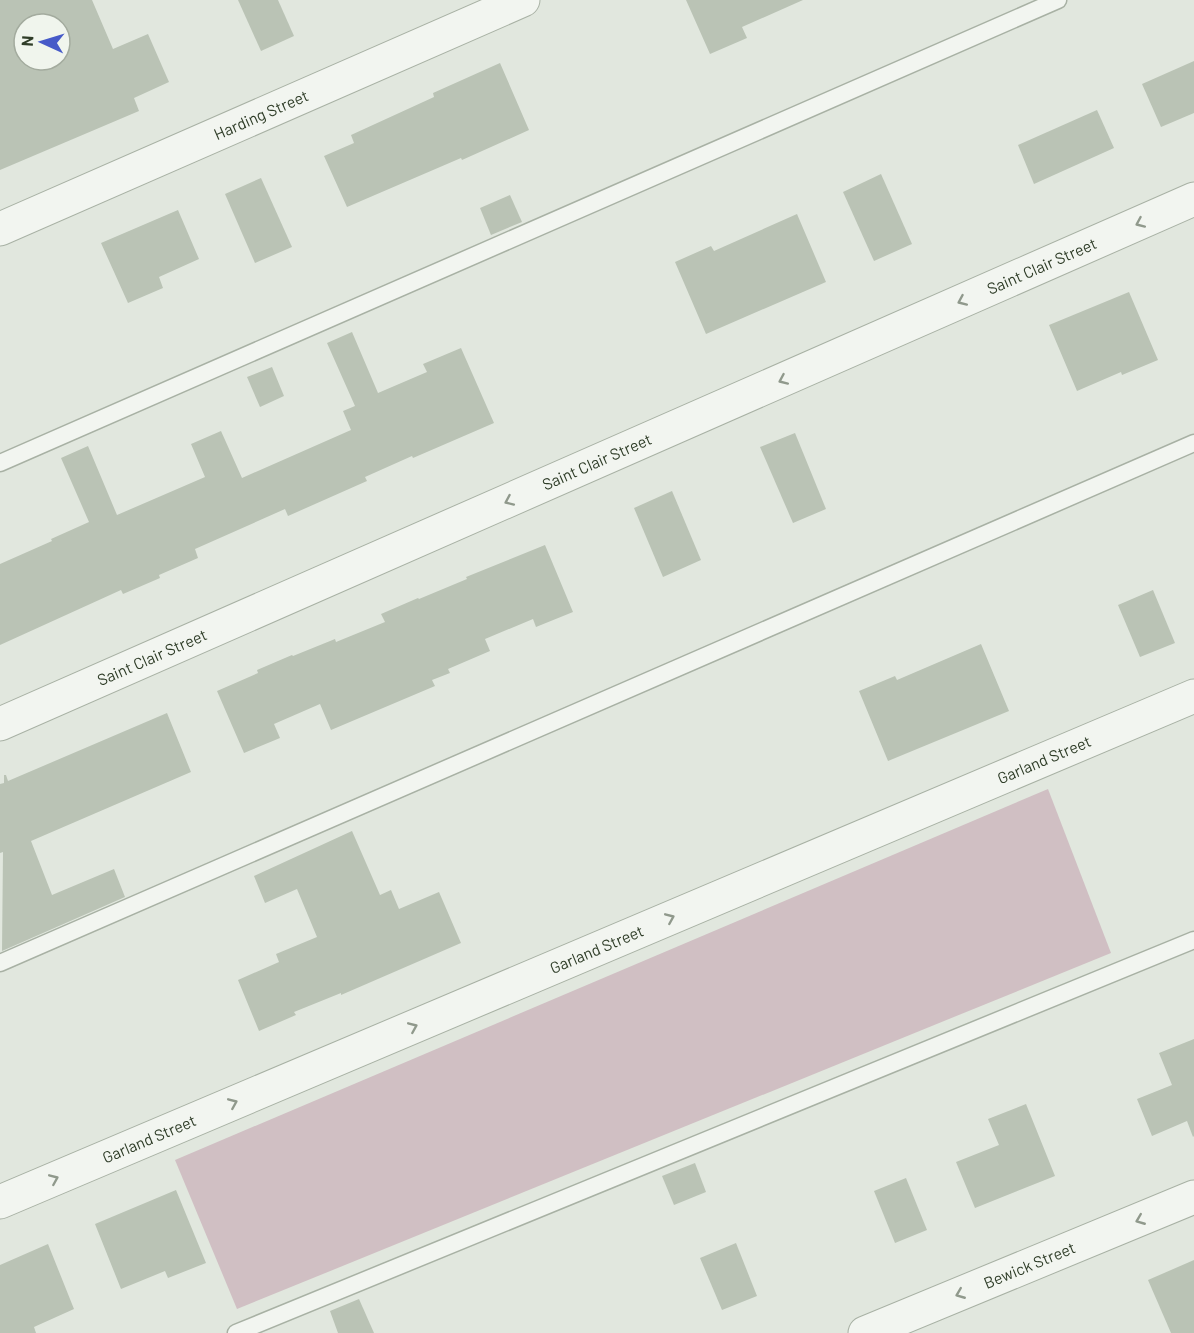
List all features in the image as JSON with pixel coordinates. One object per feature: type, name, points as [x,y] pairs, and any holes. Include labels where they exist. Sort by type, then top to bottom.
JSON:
[{"type":"street","name":"Harding Street","points":[[0,229],[523,0]]},
{"type":"street","name":"Saint Clair Street","points":[[0,724],[1194,199]]},
{"type":"street","name":"Garland Street","points":[[0,1202],[1194,696]]},
{"type":"street","name":"Bewick Street","points":[[865,1333],[1194,1197]]},
{"type":"lane","points":[[0,463],[1058,0]]},
{"type":"lane","points":[[0,963],[1194,443]]},
{"type":"lane","points":[[236,1333],[1194,939]]},
{"type":"shaded area","points":[[1048,789],[1111,953],[237,1309],[175,1160]]},
{"type":"building","points":[[0,0],[92,0],[113,49],[148,34],[169,82],[134,98],[139,111],[0,170]]},
{"type":"building","points":[[238,0],[278,0],[294,36],[261,51]]},
{"type":"building","points":[[686,0],[803,0],[742,27],[747,38],[710,54]]},
{"type":"building","points":[[1194,61],[1194,113],[1161,127],[1142,84]]},
{"type":"building","points":[[500,63],[529,130],[347,207],[324,156],[354,143],[351,135],[434,97],[433,93]]},
{"type":"building","points":[[1097,110],[1114,148],[1034,184],[1018,145]]},
{"type":"building","points":[[881,174],[912,244],[874,261],[843,192]]},
{"type":"building","points":[[261,178],[292,247],[255,263],[225,194]]},
{"type":"building","points":[[510,195],[522,222],[491,235],[480,208]]},
{"type":"building","points":[[178,210],[199,259],[159,277],[163,288],[128,303],[101,243]]},
{"type":"building","points":[[797,214],[826,282],[706,334],[675,262],[711,246],[714,251]]},
{"type":"building","points":[[1129,292],[1158,360],[1122,375],[1121,372],[1077,391],[1049,325]]},
{"type":"building","points":[[352,332],[378,393],[427,372],[423,364],[461,348],[494,423],[365,477],[367,481],[288,516],[285,509],[195,549],[198,558],[159,575],[160,578],[123,594],[121,590],[0,645],[0,564],[89,522],[61,458],[88,446],[117,515],[205,477],[191,444],[221,431],[242,478],[351,430],[343,411],[355,406],[327,343]]},
{"type":"building","points":[[272,367],[284,396],[260,407],[247,377]]},
{"type":"building","points":[[795,433],[826,509],[793,523],[760,447]]},
{"type":"building","points":[[672,491],[701,560],[663,577],[634,508]]},
{"type":"building","points":[[545,545],[573,612],[536,627],[533,619],[485,639],[490,651],[448,669],[450,673],[432,680],[435,686],[331,730],[320,704],[274,724],[280,738],[244,753],[217,691],[292,655],[335,639],[336,642],[385,622],[381,614]]},
{"type":"building","points":[[1153,590],[1175,643],[1140,657],[1118,605]]},
{"type":"building","points":[[981,644],[1009,711],[888,761],[859,691],[895,676],[897,680]]},
{"type":"building","points":[[167,713],[191,772],[31,841],[52,895],[114,869],[125,897],[2,951],[3,852],[0,853],[0,784],[4,783],[4,775],[8,781]]},
{"type":"building","points":[[352,831],[380,895],[391,890],[399,909],[439,892],[461,943],[341,995],[341,993],[294,1012],[296,1015],[259,1031],[238,980],[279,962],[276,954],[317,937],[297,889],[265,903],[254,876]]},
{"type":"building","points":[[1194,1039],[1194,1136],[1187,1121],[1152,1136],[1137,1099],[1172,1085],[1159,1053]]},
{"type":"building","points":[[1026,1104],[1055,1176],[975,1208],[956,1162],[999,1145],[988,1119]]},
{"type":"building","points":[[695,1163],[706,1192],[674,1205],[662,1176]]},
{"type":"building","points":[[906,1178],[927,1230],[895,1243],[874,1191]]},
{"type":"building","points":[[176,1190],[206,1263],[168,1278],[165,1271],[121,1289],[95,1224]]},
{"type":"building","points":[[736,1243],[757,1296],[722,1310],[700,1258]]},
{"type":"building","points":[[48,1244],[74,1309],[34,1327],[36,1333],[0,1333],[0,1265]]},
{"type":"building","points":[[1194,1260],[1194,1333],[1171,1333],[1148,1280]]},
{"type":"building","points":[[359,1299],[374,1333],[338,1333],[330,1311]]}]
